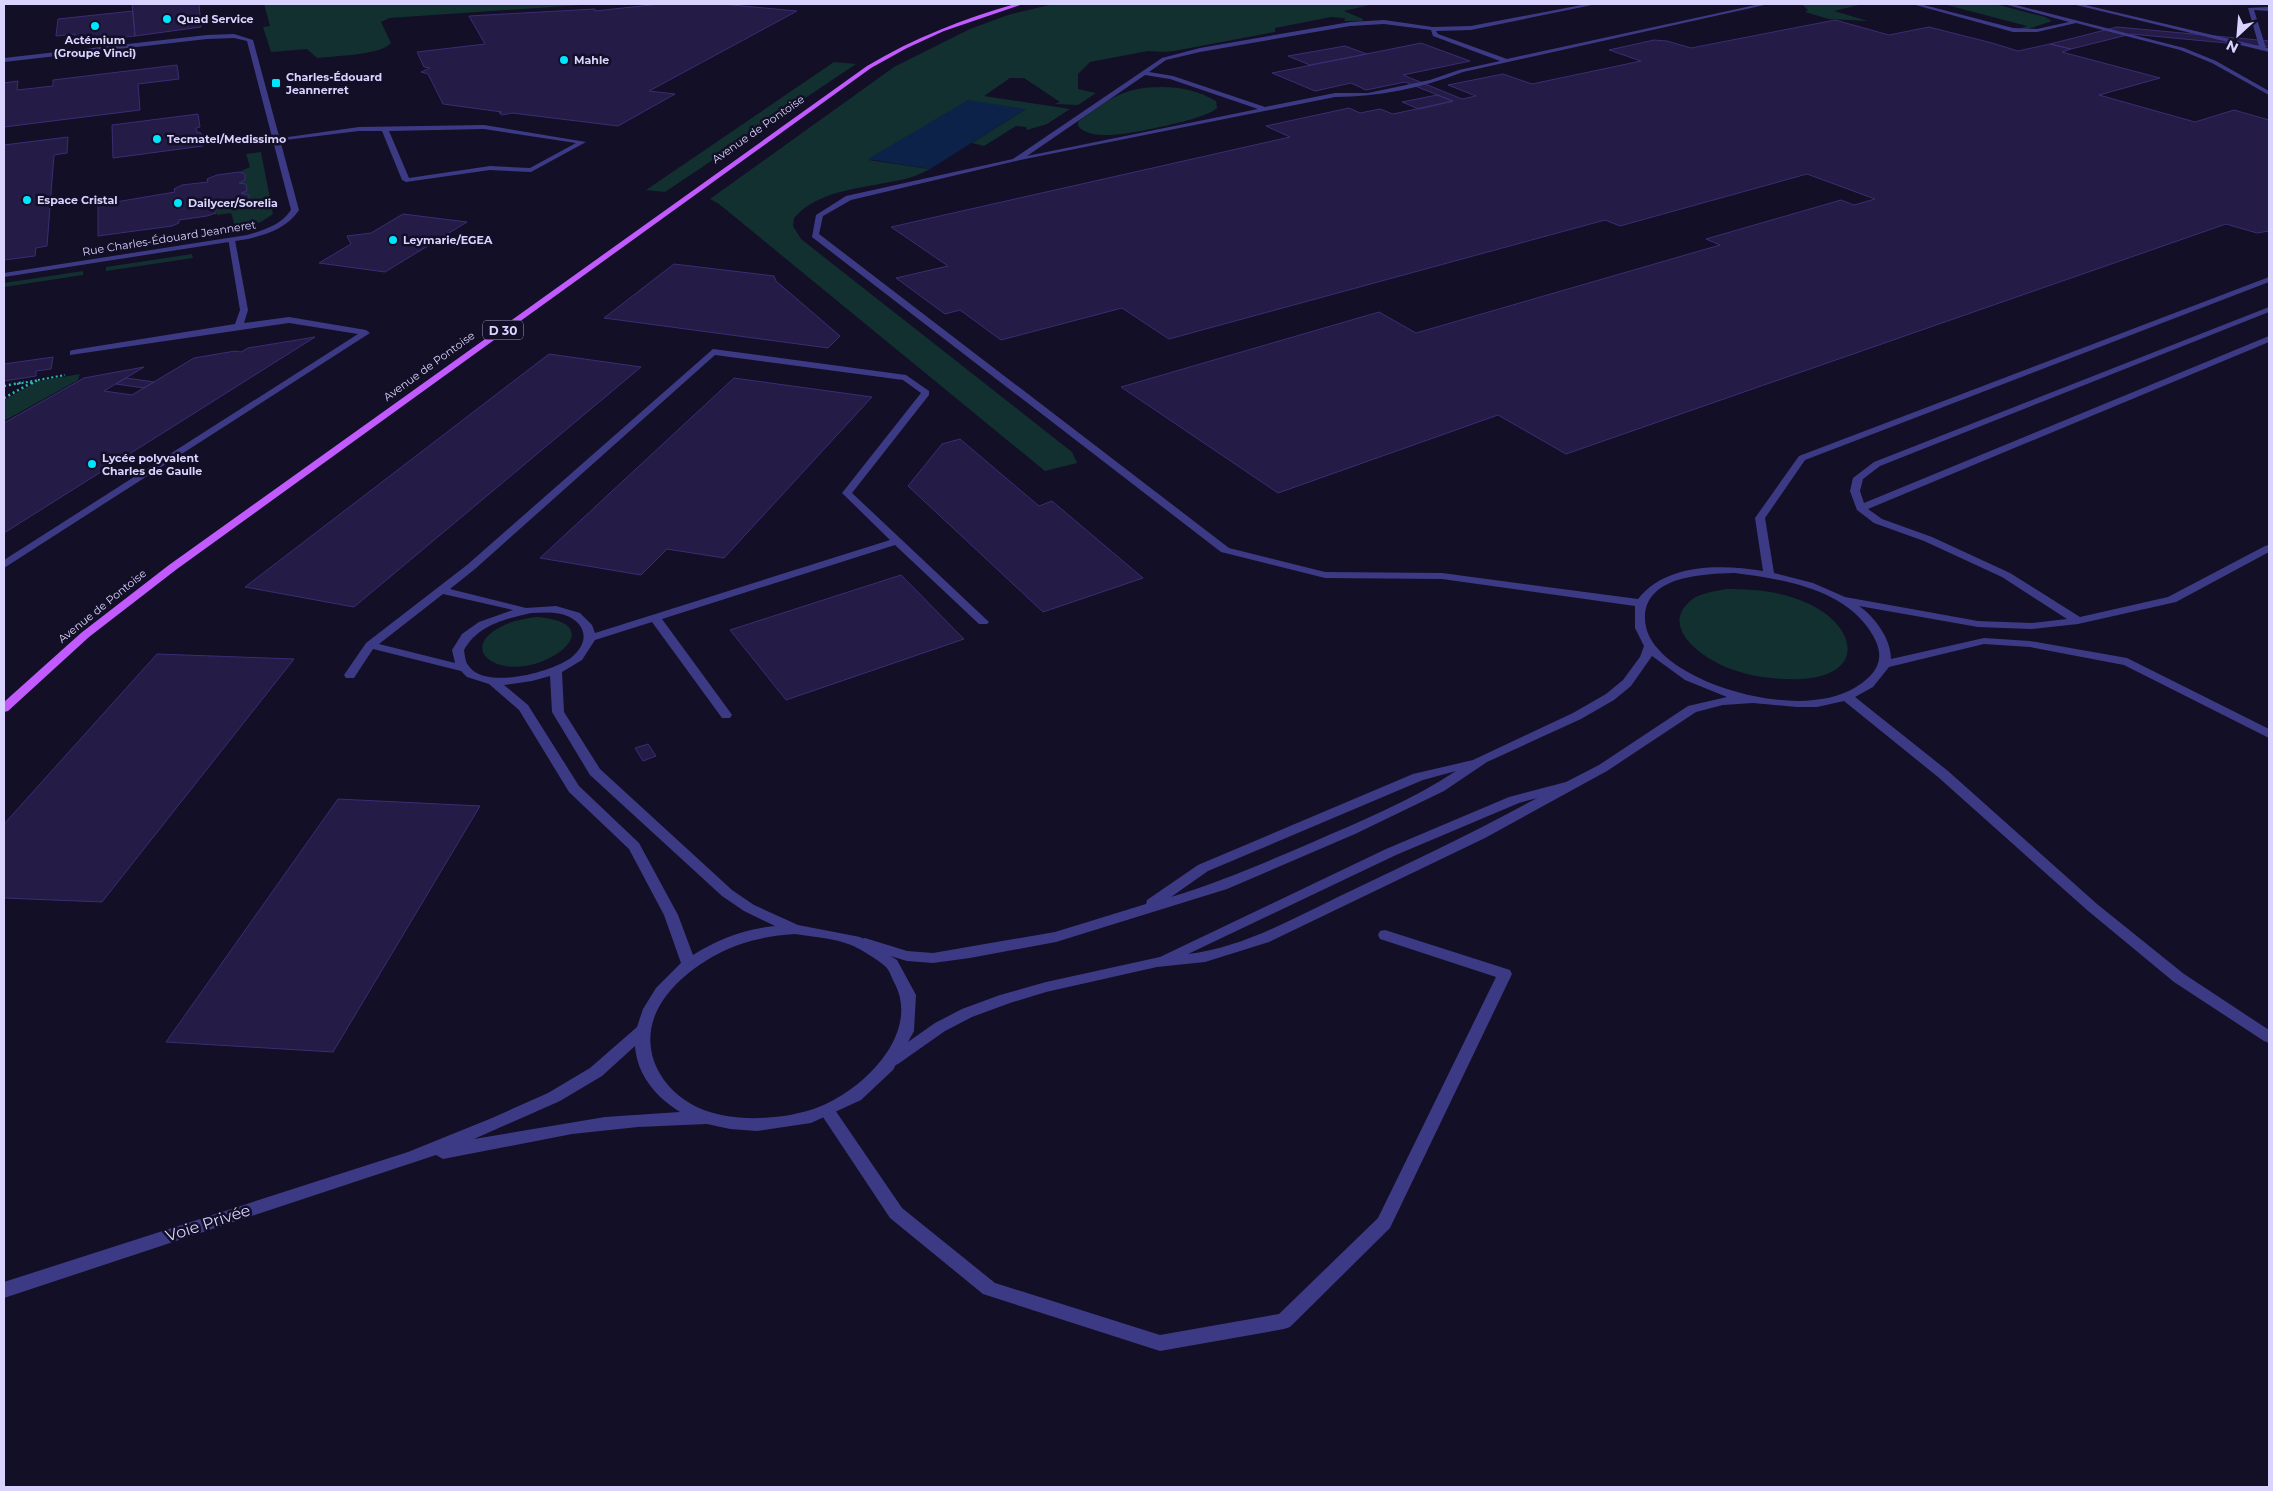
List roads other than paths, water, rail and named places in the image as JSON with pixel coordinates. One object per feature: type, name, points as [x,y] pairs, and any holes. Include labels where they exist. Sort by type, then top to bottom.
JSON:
[{"type":"main road","name":"Avenue de Pontoise","points":[[4,708],[85,635],[173,567],[869,67],[901,48],[947,28],[1020,4]]},
{"type":"street","points":[[1016,161],[1164,59],[1200,50],[1350,24],[1384,22],[1433,29],[1471,28],[1594,4]]},
{"type":"street","points":[[1641,603],[1442,576],[1325,575],[1225,550],[815,235],[820,215],[849,198],[1334,94],[1368,95],[1432,82],[1461,71],[1766,4]]},
{"type":"street","points":[[1915,4],[2013,30],[2028,32],[2036,32],[2076,22]]},
{"type":"street","points":[[2007,4],[2174,46],[2199,55],[2268,92]]},
{"type":"street","points":[[2075,4],[2266,50]]},
{"type":"street","points":[[2266,50],[2251,8],[2269,9]]},
{"type":"street","points":[[1433,29],[1435,35],[1506,61]]},
{"type":"street","name":"Rue Charles-Édouard Jeanneret","points":[[4,60],[207,37],[242,37],[252,42],[295,210],[291,217],[273,228],[231,240],[4,275]]},
{"type":"street","points":[[1145,73],[1171,77],[1264,109]]},
{"type":"street","points":[[277,139],[359,128],[484,127],[583,142],[531,170],[490,168],[406,180],[385,129]]},
{"type":"street","points":[[231,240],[244,310],[240,326]]},
{"type":"street","points":[[1769,574],[1760,518],[1802,458],[2269,280]]},
{"type":"street","points":[[2078,621],[2006,575],[1928,539],[1878,521],[1861,508],[1855,491],[1858,478],[1877,464],[2269,309]]},
{"type":"street","points":[[4,565],[366,332],[289,320],[73,353]]},
{"type":"street","points":[[1861,508],[2269,340]]},
{"type":"street","points":[[350,675],[370,645],[471,567],[713,352],[906,378],[926,393],[847,493],[983,622]]},
{"type":"street","points":[[590,638],[897,542]]},
{"type":"street","points":[[1842,600],[1978,624],[2032,626],[2078,621],[2172,600],[2269,548]]},
{"type":"street","points":[[1735,570],[1769,574],[1807,584],[1842,600],[1868,619],[1884,642],[1885,664],[1873,683],[1846,697],[1815,703],[1778,703],[1753,699],[1705,685],[1674,669],[1649,647],[1638,624],[1641,603],[1654,588],[1676,577],[1703,571],[1735,570]]},
{"type":"street","points":[[440,590],[526,610]]},
{"type":"street","points":[[370,645],[462,668],[474,676],[492,680],[512,681],[535,678],[556,671],[572,661],[585,650],[590,638],[588,627],[580,618],[566,612],[547,609],[526,610],[504,615],[485,622],[470,633],[460,645],[457,657],[462,668]]},
{"type":"street","points":[[655,618],[726,715]]},
{"type":"street","points":[[1885,664],[1984,641],[2030,644],[2127,662],[2269,734]]},
{"type":"street","points":[[1143,909],[1203,868],[1418,777],[1483,759],[1578,716],[1610,697],[1627,683],[1646,657],[1649,647]]},
{"type":"street","points":[[556,671],[558,712],[595,772],[727,893],[749,908],[795,929]]},
{"type":"street","points":[[492,680],[524,708],[574,789],[634,846],[670,915],[689,965]]},
{"type":"street","points":[[1846,697],[1943,774],[2092,908],[2179,978],[2269,1037]]},
{"type":"street","points":[[893,1060],[940,1027],[967,1013],[1046,987],[1157,962],[1205,957],[1264,938],[1480,836],[1603,768],[1692,709],[1722,701],[1753,699]]},
{"type":"street","points":[[714,1120],[695,1113],[677,1103],[663,1091],[652,1078],[643,1046],[644,1029],[651,1009],[662,991],[678,973],[720,946],[744,937],[769,931],[820,930],[843,935],[907,956],[933,958],[1008,947],[1056,937],[1222,886],[1309,849],[1439,788],[1483,759]]},
{"type":"street","points":[[1157,962],[1391,852],[1514,800],[1570,785]]},
{"type":"street","points":[[827,1111],[896,1213],[990,1289],[1160,1343],[1284,1321],[1384,1223],[1505,974],[1386,935]]},
{"type":"street","points":[[413,1157],[500,1141],[648,1119],[714,1120],[742,1124],[770,1124],[799,1120],[827,1111],[852,1098],[873,1082],[893,1060],[903,1044],[909,1024],[910,1005],[906,986],[896,969],[882,955],[865,943]]},
{"type":"street","points":[[413,1157],[498,1123],[554,1097],[596,1072],[644,1029]]},
{"type":"street","name":"Voie Privée","points":[[4,1290],[413,1157]]},
{"type":"water","points":[[968,100],[1026,109],[930,169],[868,159]]},
{"type":"place","name":"Quad Service","points":[[167,19]]},
{"type":"place","name":"Actémium (Groupe Vinci)","points":[[95,26]]},
{"type":"place","name":"Mahle","points":[[564,60]]},
{"type":"place","name":"Charles-Édouard Jeannerret","points":[[276,83]]},
{"type":"place","name":"Tecmatel/Medissimo","points":[[157,139]]},
{"type":"place","name":"Espace Cristal","points":[[27,200]]},
{"type":"place","name":"Dailycer/Sorelia","points":[[178,203]]},
{"type":"place","name":"Leymarie/EGEA","points":[[393,240]]},
{"type":"place","name":"Lycée polyvalent Charles de Gaulle","points":[[92,464]]}]
